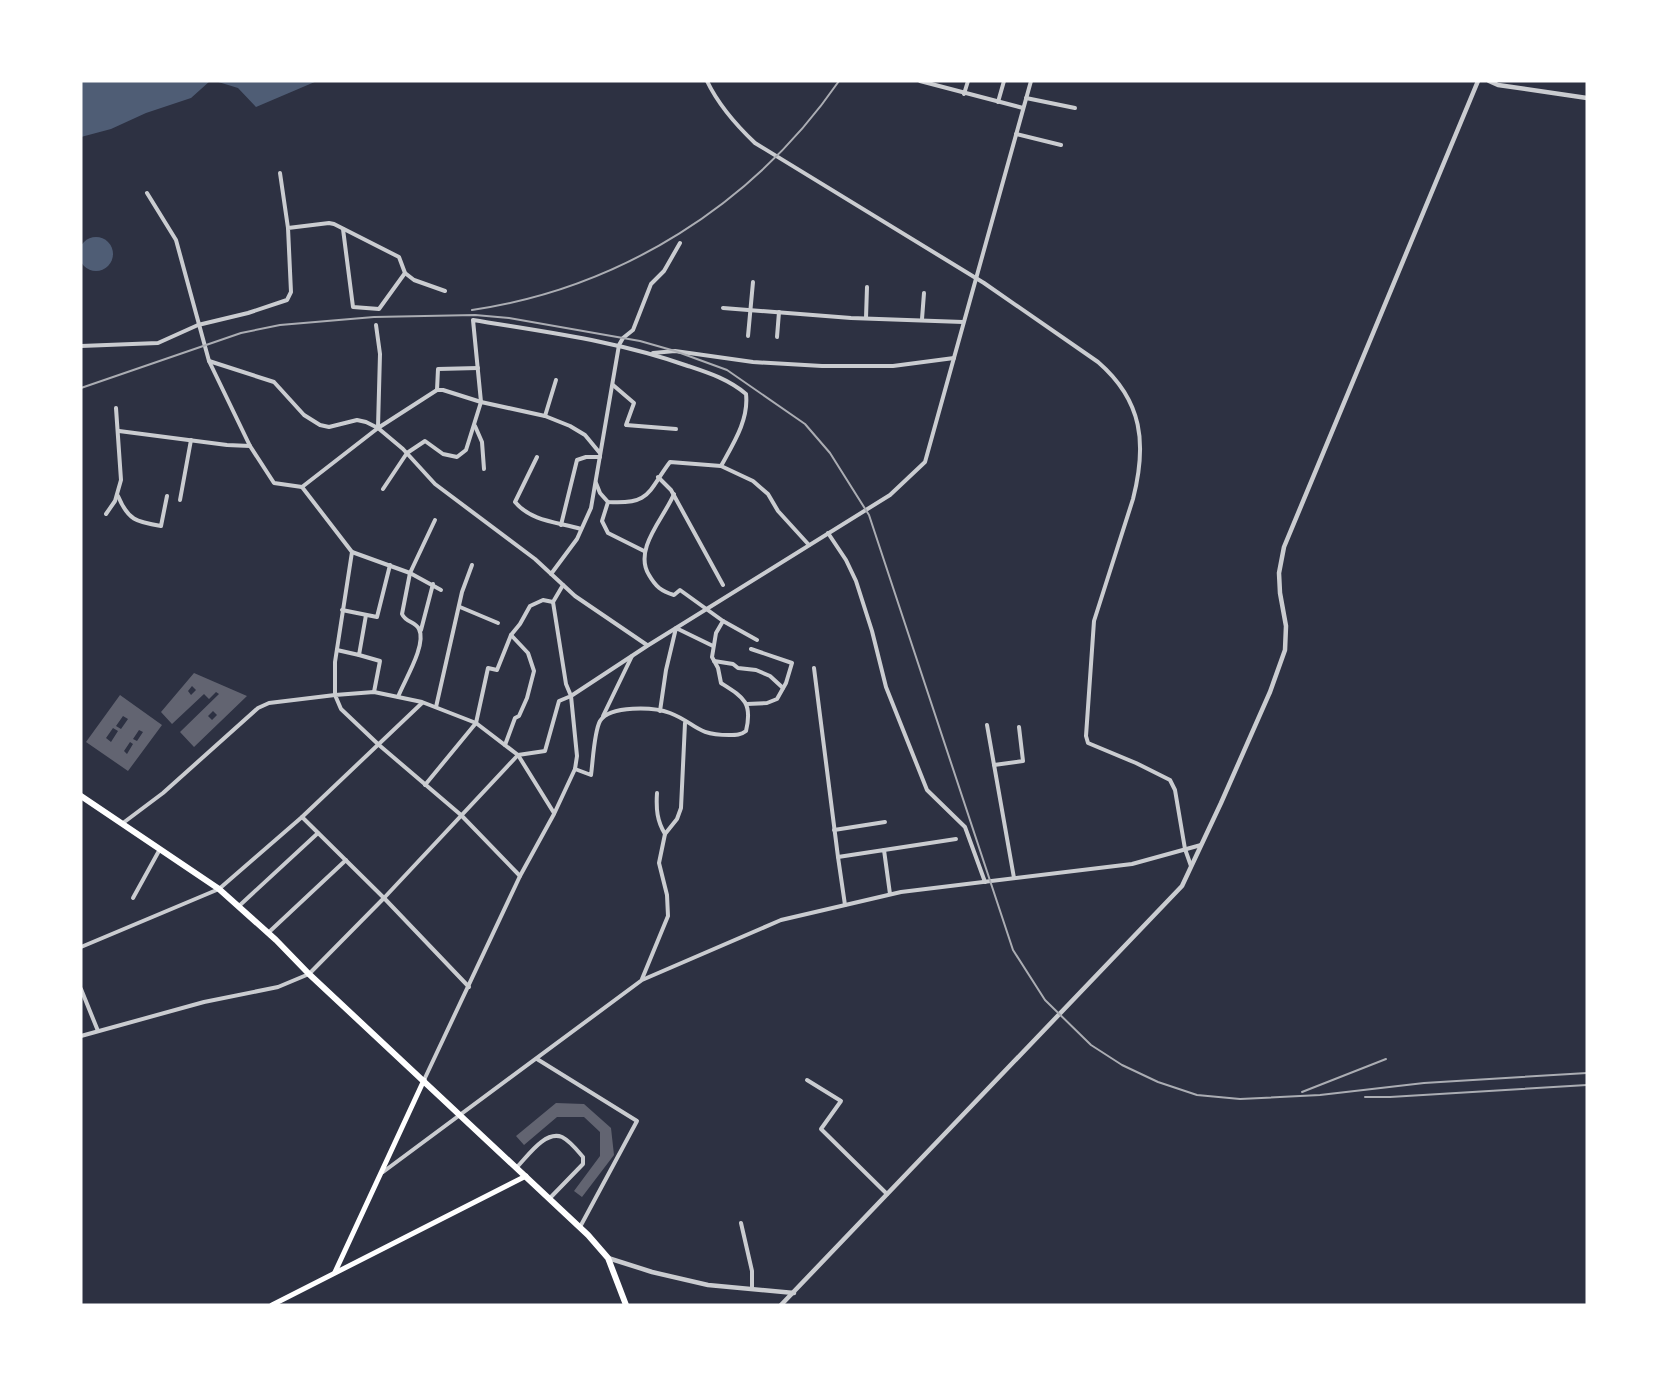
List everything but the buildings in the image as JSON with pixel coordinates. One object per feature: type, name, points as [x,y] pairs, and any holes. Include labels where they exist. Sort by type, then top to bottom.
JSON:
[{"type":"main road","points":[[81,796],[219,889],[268,933],[580,1227],[608,1258],[626,1305]]},
{"type":"main road","points":[[335,1273],[424,1080]]},
{"type":"main road","points":[[272,1305],[526,1176]]},
{"type":"street","points":[[708,81],[713,93],[733,123],[755,143],[959,268],[1098,362],[1124,388],[1137,417],[1141,437],[1138,480],[1094,621],[1086,736],[1088,743],[1170,780],[1175,790],[1185,849],[1192,867]]},
{"type":"street","points":[[920,81],[1023,108]]},
{"type":"street","points":[[964,94],[968,81]]},
{"type":"street","points":[[998,102],[1004,81]]},
{"type":"street","points":[[81,1036],[204,1002],[278,987],[309,974],[384,898],[518,754],[544,751],[559,701],[571,696],[890,495],[925,462],[1031,81]]},
{"type":"street","points":[[781,1305],[1182,886],[1270,692],[1285,650],[1286,626],[1279,573],[1284,547],[1478,81]]},
{"type":"street","points":[[1489,81],[1498,85],[1587,98]]},
{"type":"street","points":[[1026,98],[1075,108]]},
{"type":"street","points":[[1016,134],[1061,145]]},
{"type":"street","points":[[81,346],[158,343],[198,325],[248,313],[290,298],[288,228],[280,173]]},
{"type":"street","points":[[147,192],[176,240],[209,361],[250,446],[274,483],[302,487],[352,552],[410,573],[441,590]]},
{"type":"street","points":[[288,228],[329,223],[399,257],[405,273],[414,280],[445,291]]},
{"type":"street","points":[[343,229],[352,308],[379,309],[405,273]]},
{"type":"street","points":[[551,574],[577,539],[591,508],[619,345],[623,338],[633,330],[651,284],[664,271],[680,243]]},
{"type":"street","points":[[748,336],[753,282]]},
{"type":"street","points":[[866,318],[867,287]]},
{"type":"street","points":[[922,319],[924,293]]},
{"type":"street","points":[[723,308],[963,322]]},
{"type":"street","points":[[777,337],[779,312]]},
{"type":"street","points":[[383,489],[407,453],[425,441],[444,454],[458,457],[466,450],[481,402],[473,320],[619,345],[722,378],[746,394],[747,400],[742,423],[721,466]]},
{"type":"street","points":[[376,325],[380,354],[378,428]]},
{"type":"street","points":[[651,354],[675,351],[753,363],[822,366],[893,366],[954,358]]},
{"type":"street","points":[[209,361],[274,382],[304,415],[320,425],[329,427],[357,420],[378,428],[407,453],[435,484],[535,559],[575,596],[647,646]]},
{"type":"street","points":[[437,390],[438,369],[478,368]]},
{"type":"street","points":[[545,416],[556,380]]},
{"type":"street","points":[[612,385],[634,403],[626,425],[676,429]]},
{"type":"street","points":[[302,487],[378,428],[437,390],[545,416],[585,435],[600,455]]},
{"type":"street","points":[[106,514],[117,495],[121,480],[116,408]]},
{"type":"street","points":[[475,425],[482,442],[484,470]]},
{"type":"street","points":[[119,431],[250,446]]},
{"type":"street","points":[[180,500],[191,440]]},
{"type":"street","points":[[561,525],[578,460],[600,455]]},
{"type":"street","points":[[537,457],[515,502],[523,510],[561,525],[581,529]]},
{"type":"street","points":[[596,482],[600,493],[608,502],[626,504],[648,496],[658,477],[670,462],[721,466],[753,481],[768,494],[778,511],[809,545]]},
{"type":"street","points":[[658,477],[674,494],[723,585]]},
{"type":"street","points":[[674,494],[644,551],[645,568],[660,590],[674,595],[680,590],[723,621],[757,640]]},
{"type":"street","points":[[117,495],[131,519],[161,526],[167,496]]},
{"type":"street","points":[[608,502],[602,521],[608,533],[644,551]]},
{"type":"street","points":[[420,631],[417,625],[406,621],[402,614],[410,573],[435,520]]},
{"type":"street","points":[[828,533],[846,560],[859,591],[886,687],[927,790],[966,827],[985,882]]},
{"type":"street","points":[[352,552],[333,678],[334,695],[341,709],[379,745],[461,815],[520,876]]},
{"type":"street","points":[[342,610],[377,617],[390,565]]},
{"type":"street","points":[[436,707],[462,592],[472,565]]},
{"type":"street","points":[[398,697],[419,651],[420,631],[433,584]]},
{"type":"street","points":[[424,1080],[520,876],[554,814],[575,769],[577,756],[571,696],[566,684],[553,602],[563,585]]},
{"type":"street","points":[[425,785],[476,723],[488,668],[497,669],[511,635],[530,606],[543,600],[553,602]]},
{"type":"street","points":[[460,607],[498,623]]},
{"type":"street","points":[[359,655],[366,615]]},
{"type":"street","points":[[575,769],[591,775],[598,723],[604,715],[613,711],[645,709],[660,711],[671,714],[700,732],[742,734],[747,727],[747,704],[744,698],[721,684],[718,668],[712,657],[713,646],[723,621]]},
{"type":"street","points":[[676,628],[713,646]]},
{"type":"street","points":[[660,711],[666,670],[676,628]]},
{"type":"street","points":[[505,745],[515,718],[519,716],[527,698],[534,671],[528,653],[511,635]]},
{"type":"street","points":[[747,704],[777,699],[792,663],[752,649]]},
{"type":"street","points":[[337,650],[380,661],[374,692]]},
{"type":"street","points":[[601,720],[633,655]]},
{"type":"street","points":[[714,661],[733,664],[738,668],[756,670],[770,676],[783,688]]},
{"type":"street","points":[[814,668],[845,905]]},
{"type":"street","points":[[123,823],[163,793],[258,708],[269,703],[374,692],[422,702],[476,723],[518,754],[554,814]]},
{"type":"street","points":[[81,947],[219,889],[302,817],[422,702]]},
{"type":"street","points":[[642,980],[668,916],[667,895],[659,862],[665,834],[681,808],[685,722]]},
{"type":"street","points":[[987,725],[1014,879]]},
{"type":"street","points":[[994,765],[1023,761],[1019,727]]},
{"type":"street","points":[[657,794],[656,812],[665,834]]},
{"type":"street","points":[[302,817],[469,987]]},
{"type":"street","points":[[834,830],[885,822]]},
{"type":"street","points":[[238,906],[318,833]]},
{"type":"street","points":[[837,857],[956,839]]},
{"type":"street","points":[[381,1173],[642,980],[781,920],[890,894],[1132,864],[1202,845]]},
{"type":"street","points":[[134,898],[160,849]]},
{"type":"street","points":[[884,850],[890,894]]},
{"type":"street","points":[[268,933],[346,861]]},
{"type":"street","points":[[81,989],[98,1031]]},
{"type":"street","points":[[537,1059],[637,1121],[580,1227]]},
{"type":"street","points":[[807,1080],[841,1101],[821,1129],[887,1194]]},
{"type":"street","points":[[517,1167],[549,1137],[561,1136],[569,1142],[584,1157],[583,1164],[550,1198]]},
{"type":"street","points":[[741,1223],[752,1271],[753,1289]]},
{"type":"street","points":[[608,1258],[652,1272],[708,1285],[794,1293]]},
{"type":"water","points":[[81,81],[210,81],[191,98],[146,113],[111,129],[81,137]]},
{"type":"water","points":[[215,81],[317,81],[256,107],[238,88]]},
{"type":"water","points":[[96,237],[108,242],[113,254],[108,266],[96,271],[84,266],[79,254],[84,242]]},
{"type":"railway","points":[[472,310],[527,299],[580,282],[631,260],[680,233],[725,202],[767,166],[805,125],[839,81]]},
{"type":"railway","points":[[81,388],[241,333],[280,325],[374,317],[475,315],[509,318],[640,341],[727,370],[805,424],[830,453],[869,515],[1013,950],[1045,1000],[1091,1045],[1122,1065],[1158,1082],[1197,1095],[1240,1099],[1320,1095],[1424,1083],[1587,1073]]},
{"type":"railway","points":[[1302,1092],[1386,1059]]},
{"type":"railway","points":[[1365,1097],[1587,1085]]}]
